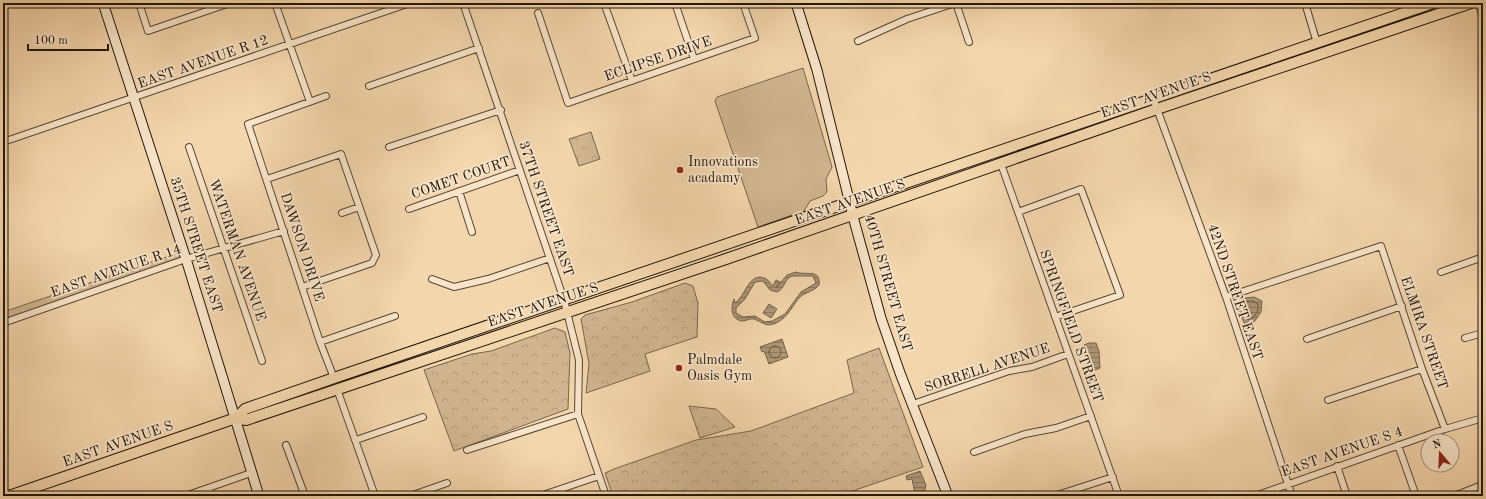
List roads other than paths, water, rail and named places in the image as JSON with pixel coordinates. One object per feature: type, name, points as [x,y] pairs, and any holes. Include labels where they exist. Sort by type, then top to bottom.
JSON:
[{"type":"main road","name":"EAST AVENUE S","points":[[12,496],[236,418],[245,409],[334,378],[1433,3]]},
{"type":"main road","name":"EAST AVENUE S","points":[[236,418],[246,420],[854,215],[1157,109],[1471,3]]},
{"type":"street","name":"35TH STREET EAST","points":[[103,3],[186,258],[259,496]]},
{"type":"street","points":[[139,3],[148,31],[230,3]]},
{"type":"street","points":[[275,3],[310,102],[326,96]]},
{"type":"street","name":"EAST AVENUE R 12","points":[[3,142],[410,3]]},
{"type":"street","name":"37TH STREET EAST","points":[[463,3],[564,300],[579,360],[578,414],[606,496]]},
{"type":"street","points":[[604,3],[632,81]]},
{"type":"street","points":[[675,3],[694,59]]},
{"type":"street","name":"ECLIPSE DRIVE","points":[[538,13],[568,103],[755,38],[743,3]]},
{"type":"street","name":"40TH STREET EAST","points":[[796,3],[817,70],[881,318],[946,495]]},
{"type":"street","points":[[858,41],[907,19],[955,3],[969,42]]},
{"type":"street","points":[[1305,3],[1317,43]]},
{"type":"street","points":[[1478,3],[1483,17]]},
{"type":"street","points":[[369,86],[478,48]]},
{"type":"street","name":"42ND STREET EAST","points":[[1153,98],[1226,297],[1292,496]]},
{"type":"street","name":"DAWSON DRIVE","points":[[310,102],[248,124],[320,342],[334,378]]},
{"type":"street","points":[[389,147],[500,110]]},
{"type":"street","name":"WATERMAN AVENUE","points":[[189,147],[262,361]]},
{"type":"street","points":[[267,178],[341,154],[376,255],[372,263],[302,287]]},
{"type":"street","name":"SPRINGFIELD STREET","points":[[1001,164],[1119,496]]},
{"type":"street","name":"COMET COURT","points":[[409,209],[520,170]]},
{"type":"street","points":[[1018,212],[1081,189],[1120,294],[1055,316]]},
{"type":"street","points":[[459,191],[472,232]]},
{"type":"street","points":[[342,213],[359,207]]},
{"type":"street","name":"EAST AVENUE R 14","points":[[3,323],[186,258],[284,231]]},
{"type":"street","name":"ELMIRA STREET","points":[[1226,297],[1381,246],[1422,369],[1445,429]]},
{"type":"street","points":[[432,279],[454,287],[488,279],[550,258]]},
{"type":"street","points":[[1441,272],[1482,259]]},
{"type":"street","points":[[1307,339],[1402,306]]},
{"type":"street","points":[[320,342],[395,316]]},
{"type":"street","points":[[1465,338],[1483,333]]},
{"type":"street","name":"SORRELL AVENUE","points":[[913,404],[1009,371],[1032,367],[1068,354]]},
{"type":"street","points":[[1328,400],[1422,369]]},
{"type":"street","points":[[337,389],[375,496]]},
{"type":"street","points":[[467,450],[578,414]]},
{"type":"street","points":[[974,452],[1025,434],[1056,428],[1091,416]]},
{"type":"street","points":[[356,440],[423,417]]},
{"type":"street","name":"EAST AVENUE S 4","points":[[1255,496],[1287,483],[1398,445],[1483,418]]},
{"type":"street","points":[[286,445],[304,496]]},
{"type":"street","points":[[1398,445],[1416,496]]},
{"type":"street","points":[[1338,466],[1347,496]]},
{"type":"street","points":[[185,496],[251,473]]},
{"type":"street","points":[[540,496],[599,476]]},
{"type":"street","points":[[1054,496],[1112,477]]},
{"type":"street","points":[[410,496],[446,483]]},
{"type":"street","points":[[1454,496],[1483,486]]},
{"type":"street","points":[[208,488],[211,496]]},
{"type":"water","points":[[796,272],[815,274],[818,276],[819,285],[801,296],[784,318],[773,324],[767,325],[754,319],[742,321],[735,318],[732,312],[734,299],[735,303],[739,300],[751,282],[759,277],[768,280],[773,286],[776,280],[780,282],[776,288],[787,275]],"holes":[[[813,276],[816,283],[801,292],[785,314],[772,321],[765,322],[755,316],[743,317],[736,313],[736,308],[745,299],[755,282],[763,281],[770,290],[777,292],[782,289],[789,277]]]},
{"type":"water","points":[[1254,297],[1262,301],[1261,312],[1254,322],[1245,325],[1237,303],[1245,298]]},
{"type":"water","points":[[769,304],[777,309],[771,318],[763,313]]},
{"type":"water","points":[[782,339],[788,357],[769,364],[764,351],[762,352],[760,347]]},
{"type":"water","points":[[1096,343],[1099,351],[1100,368],[1095,370],[1088,363],[1086,356],[1084,345]]},
{"type":"water","points":[[920,471],[926,485],[925,490],[915,494],[912,479],[907,480],[906,476]]},
{"type":"place","name":"Innovations acadamy","points":[[680,170]]},
{"type":"place","name":"Palmdale Oasis Gym","points":[[679,368]]}]
